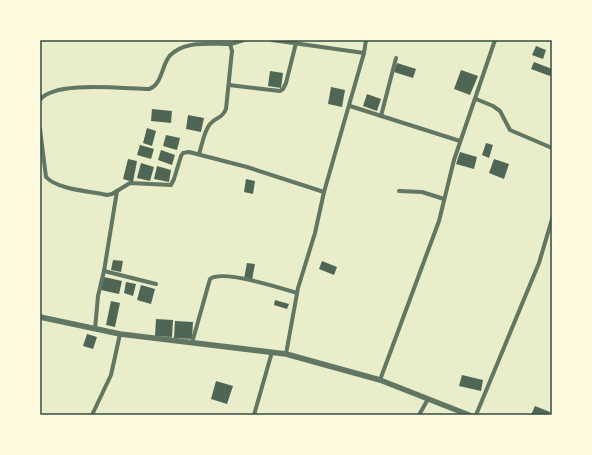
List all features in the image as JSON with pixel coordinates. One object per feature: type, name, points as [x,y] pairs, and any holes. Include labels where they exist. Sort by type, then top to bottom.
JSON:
[{"type":"street","points":[[40,100],[49,92],[88,87],[153,88],[165,62],[172,53],[179,48],[201,43],[230,44],[244,40]]},
{"type":"street","points":[[272,40],[364,53]]},
{"type":"street","points":[[286,354],[297,293],[315,232],[324,192],[350,106],[366,40]]},
{"type":"street","points":[[380,380],[439,221],[460,140],[476,99],[495,40]]},
{"type":"street","points":[[229,85],[280,91],[286,83],[296,43]]},
{"type":"street","points":[[199,154],[211,123],[222,116],[226,109],[232,51],[230,44]]},
{"type":"street","points":[[380,116],[396,58]]},
{"type":"street","points":[[476,99],[493,106],[500,111],[510,130],[552,148]]},
{"type":"street","points":[[350,106],[460,140]]},
{"type":"street","points":[[40,129],[46,178],[56,184],[68,187],[112,194],[130,183],[171,185],[183,153],[189,152],[247,167],[324,192]]},
{"type":"street","points":[[95,329],[98,296],[104,271],[117,191]]},
{"type":"street","points":[[399,191],[422,192],[444,199]]},
{"type":"street","points":[[476,415],[539,263],[552,219]]},
{"type":"street","points":[[104,271],[156,284]]},
{"type":"street","points":[[192,343],[210,279],[213,277],[234,277],[297,293]]},
{"type":"street","points":[[40,318],[120,334],[286,354],[380,380],[469,415]]},
{"type":"street","points":[[92,415],[111,375],[120,334]]},
{"type":"street","points":[[254,415],[272,352]]},
{"type":"street","points":[[419,415],[428,399]]},
{"type":"building","points":[[536,46],[546,50],[543,59],[532,55]]},
{"type":"building","points":[[534,62],[552,69],[550,76],[531,69]]},
{"type":"building","points":[[397,63],[416,69],[413,78],[394,72]]},
{"type":"building","points":[[461,70],[478,76],[470,95],[454,89]]},
{"type":"building","points":[[270,71],[283,73],[281,88],[268,86]]},
{"type":"building","points":[[331,87],[345,90],[342,107],[328,104]]},
{"type":"building","points":[[367,94],[381,99],[377,111],[363,106]]},
{"type":"building","points":[[152,109],[172,111],[171,123],[151,121]]},
{"type":"building","points":[[188,115],[204,118],[201,132],[186,129]]},
{"type":"building","points":[[147,128],[156,131],[152,146],[143,143]]},
{"type":"building","points":[[166,135],[180,138],[177,150],[163,146]]},
{"type":"building","points":[[486,143],[493,145],[489,158],[482,155]]},
{"type":"building","points":[[140,145],[154,149],[151,159],[137,155]]},
{"type":"building","points":[[161,150],[175,155],[172,165],[158,160]]},
{"type":"building","points":[[460,152],[477,157],[474,169],[456,164]]},
{"type":"building","points":[[128,159],[137,161],[133,182],[123,179]]},
{"type":"building","points":[[494,159],[509,164],[504,179],[489,173]]},
{"type":"building","points":[[141,163],[154,167],[150,181],[137,178]]},
{"type":"building","points":[[157,166],[171,170],[169,182],[154,179]]},
{"type":"building","points":[[246,179],[255,181],[253,194],[244,192]]},
{"type":"building","points":[[113,260],[123,261],[121,272],[111,270]]},
{"type":"building","points":[[322,261],[337,267],[334,275],[319,269]]},
{"type":"building","points":[[247,263],[255,264],[252,280],[244,279]]},
{"type":"building","points":[[104,277],[122,281],[119,294],[101,290]]},
{"type":"building","points":[[126,282],[136,284],[133,296],[124,293]]},
{"type":"building","points":[[141,285],[155,289],[151,304],[137,300]]},
{"type":"building","points":[[275,300],[289,304],[287,309],[274,305]]},
{"type":"building","points":[[111,301],[120,303],[115,327],[106,325]]},
{"type":"building","points":[[156,319],[173,320],[172,337],[155,336]]},
{"type":"building","points":[[175,321],[193,322],[192,339],[174,338]]},
{"type":"building","points":[[87,334],[97,337],[93,349],[83,346]]},
{"type":"building","points":[[462,375],[483,380],[481,391],[459,386]]},
{"type":"building","points":[[216,381],[233,386],[227,404],[211,399]]},
{"type":"building","points":[[535,406],[550,412],[549,415],[531,415]]}]
